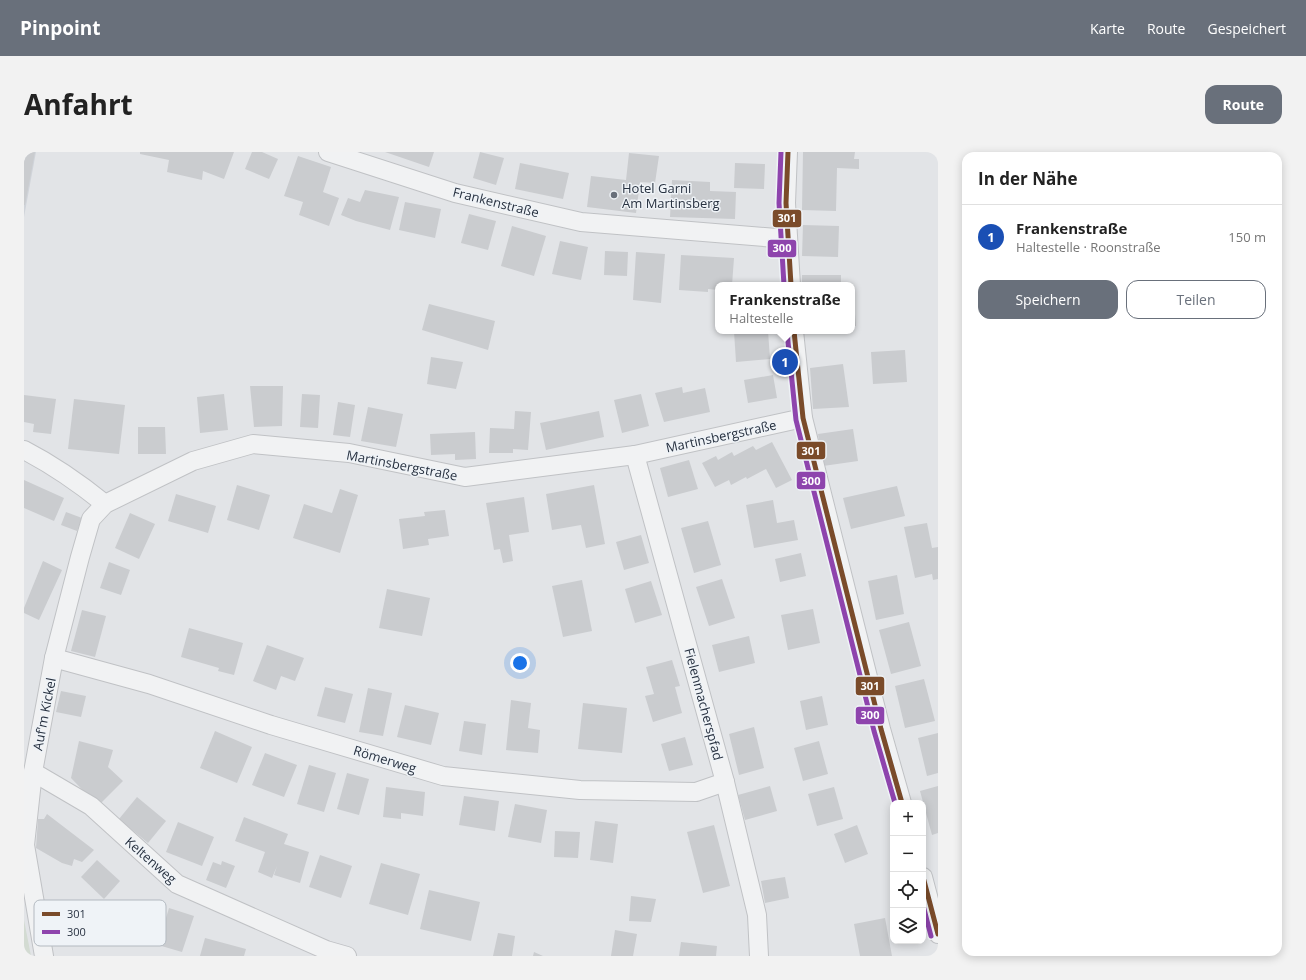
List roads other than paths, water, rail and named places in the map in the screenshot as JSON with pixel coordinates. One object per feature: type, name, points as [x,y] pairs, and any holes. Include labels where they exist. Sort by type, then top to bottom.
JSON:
[{"type":"street","name":"Frankenstraße","points":[[328,152],[455,193],[581,222],[788,239]]},
{"type":"street","points":[[788,152],[786,203],[791,282]]},
{"type":"street","points":[[794,334],[803,418],[881,729],[901,800]]},
{"type":"street","name":"Martinsbergstraße","points":[[105,504],[193,461],[253,444],[349,453],[465,477],[635,455],[803,418]]},
{"type":"street","points":[[24,450],[44,460],[81,484],[105,504]]},
{"type":"street","name":"Fielenmacherspfad","points":[[635,455],[725,782],[757,915],[759,956]]},
{"type":"street","name":"Auf'm Kickel","points":[[34,900],[25,845],[33,772],[54,658],[91,519],[105,504]]},
{"type":"street","name":"Römerweg","points":[[54,658],[149,684],[271,725],[443,776],[580,790],[696,792],[725,782]]},
{"type":"street","name":"Keltenweg","points":[[33,772],[91,806],[177,884],[326,950],[347,956]]},
{"type":"street","points":[[926,888],[938,934]]},
{"type":"street","name":"Auf'm Kickel","points":[[42,946],[44,956]]},
{"type":"place","name":"Hotel Garni Am Martinsberg","points":[[614,195]]},
{"type":"place","name":"Frankenstraße","points":[[785,362]]}]
